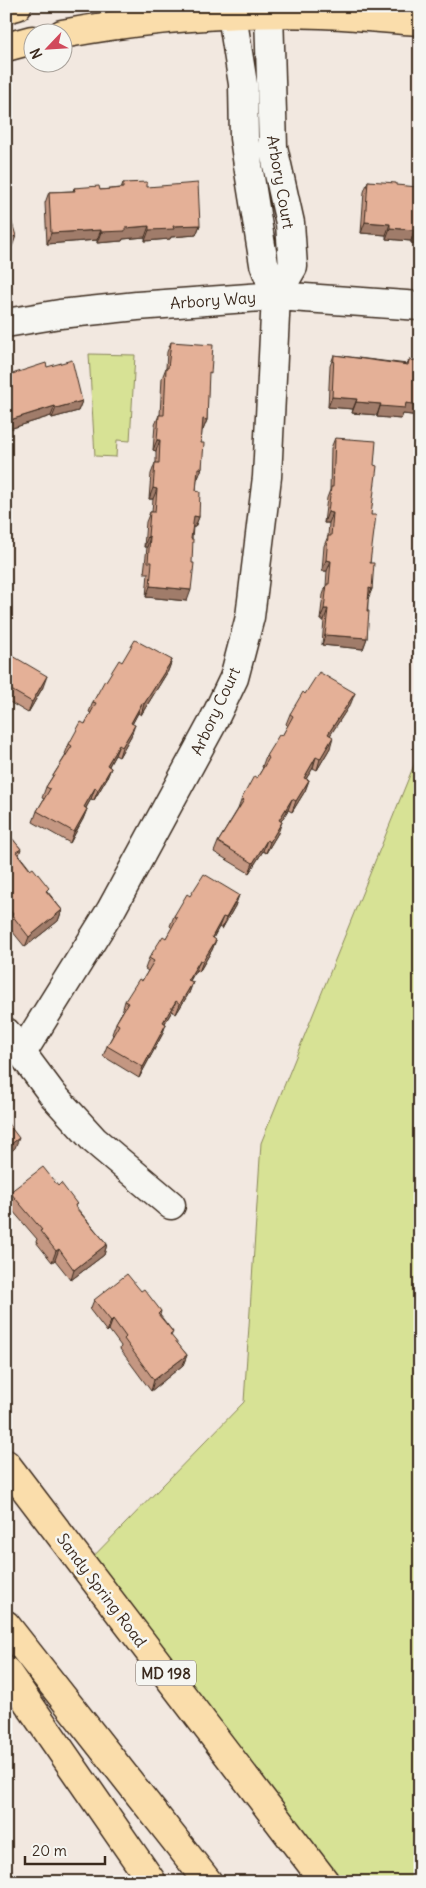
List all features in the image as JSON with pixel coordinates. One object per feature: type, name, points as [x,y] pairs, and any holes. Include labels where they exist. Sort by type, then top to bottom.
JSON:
[{"type":"main road","points":[[6,8],[17,6]]},
{"type":"main road","points":[[72,32],[142,20],[234,11],[266,10],[420,21]]},
{"type":"main road","points":[[6,47],[22,43]]},
{"type":"main road","name":"Sandy Spring Road","points":[[6,1464],[325,1882]]},
{"type":"main road","points":[[6,1625],[208,1882]]},
{"type":"main road","points":[[6,1671],[152,1882]]},
{"type":"street","name":"Arbory Court","points":[[266,10],[273,147],[290,223],[292,267],[276,296]]},
{"type":"street","name":"Arbory Court","points":[[22,1053],[111,910],[212,724],[234,678],[250,616],[267,477],[276,296],[264,264],[244,138],[243,84],[234,11]]},
{"type":"street","name":"Arbory Way","points":[[6,323],[60,314],[137,306],[276,296],[420,306]]},
{"type":"street","points":[[6,1032],[54,1095],[94,1140],[171,1205]]},
{"type":"green space","points":[[89,354],[135,355],[130,441],[117,440],[116,457],[95,456]]},
{"type":"green space","points":[[420,750],[420,1882],[325,1882],[84,1566],[244,1402],[261,1143]]},
{"type":"building","points":[[368,181],[396,183],[396,185],[418,187],[420,189],[420,233],[414,230],[390,228],[390,224],[365,222]]},
{"type":"building","points":[[147,182],[147,187],[198,183],[200,225],[173,226],[174,229],[149,230],[149,226],[125,228],[125,231],[101,232],[101,230],[51,233],[49,192],[75,191],[74,188],[99,186],[100,190],[123,188],[123,183]]},
{"type":"building","points":[[6,203],[16,236],[6,239]]},
{"type":"building","points":[[171,342],[213,345],[211,373],[209,372],[207,420],[203,419],[201,443],[204,443],[202,468],[198,468],[196,491],[200,492],[199,517],[194,516],[191,539],[193,539],[192,563],[194,563],[191,590],[150,586],[152,562],[148,562],[150,512],[155,512],[157,489],[153,488],[155,463],[159,463],[160,440],[157,440],[159,415],[164,415],[166,368],[168,368]]},
{"type":"building","points":[[334,355],[408,365],[409,360],[420,361],[420,405],[406,403],[405,408],[380,406],[381,404],[356,402],[357,399],[332,397]]},
{"type":"building","points":[[72,360],[82,401],[56,408],[55,406],[10,420],[9,416],[6,417],[6,376],[46,363],[47,367]]},
{"type":"building","points":[[335,438],[376,441],[374,465],[377,466],[371,515],[376,515],[370,563],[374,563],[372,589],[369,588],[367,638],[325,635],[328,609],[324,609],[331,561],[326,560],[328,536],[331,536],[333,513],[328,512],[331,487],[333,487]]},
{"type":"building","points":[[135,640],[172,660],[144,704],[142,703],[131,723],[135,725],[122,747],[119,745],[107,765],[111,768],[98,790],[95,788],[84,807],[87,809],[74,832],[37,811],[50,789],[46,787],[72,746],[69,744],[81,722],[85,724],[96,703],[93,702],[105,680],[119,660],[122,662]]},
{"type":"building","points":[[6,652],[47,676],[32,702],[6,687]]},
{"type":"building","points":[[319,672],[355,693],[328,734],[333,737],[320,759],[316,757],[304,778],[309,780],[296,801],[292,799],[279,820],[282,822],[270,842],[267,840],[253,863],[218,842],[244,800],[242,798],[254,776],[257,778],[269,758],[266,756],[279,735],[282,736],[293,716],[290,714],[303,692],[305,694]]},
{"type":"building","points":[[6,831],[21,849],[16,852],[30,870],[33,868],[49,888],[46,891],[62,910],[29,937],[6,906]]},
{"type":"building","points":[[204,874],[239,895],[226,918],[223,917],[212,937],[216,940],[203,961],[200,960],[188,980],[193,982],[180,1004],[176,1001],[163,1022],[166,1024],[143,1067],[107,1046],[119,1025],[116,1023],[128,1003],[125,1001],[139,979],[142,981],[154,961],[149,958],[163,936],[166,938],[177,918],[174,916],[187,894],[190,896]]},
{"type":"building","points":[[6,1121],[19,1138],[6,1148]]},
{"type":"building","points":[[43,1167],[58,1186],[61,1183],[77,1204],[75,1205],[76,1208],[107,1244],[74,1270],[59,1249],[56,1251],[40,1231],[42,1230],[10,1192]]},
{"type":"building","points":[[127,1274],[141,1291],[144,1289],[161,1311],[158,1314],[173,1332],[170,1334],[187,1355],[154,1380],[124,1339],[126,1337],[113,1319],[111,1321],[94,1300]]}]
